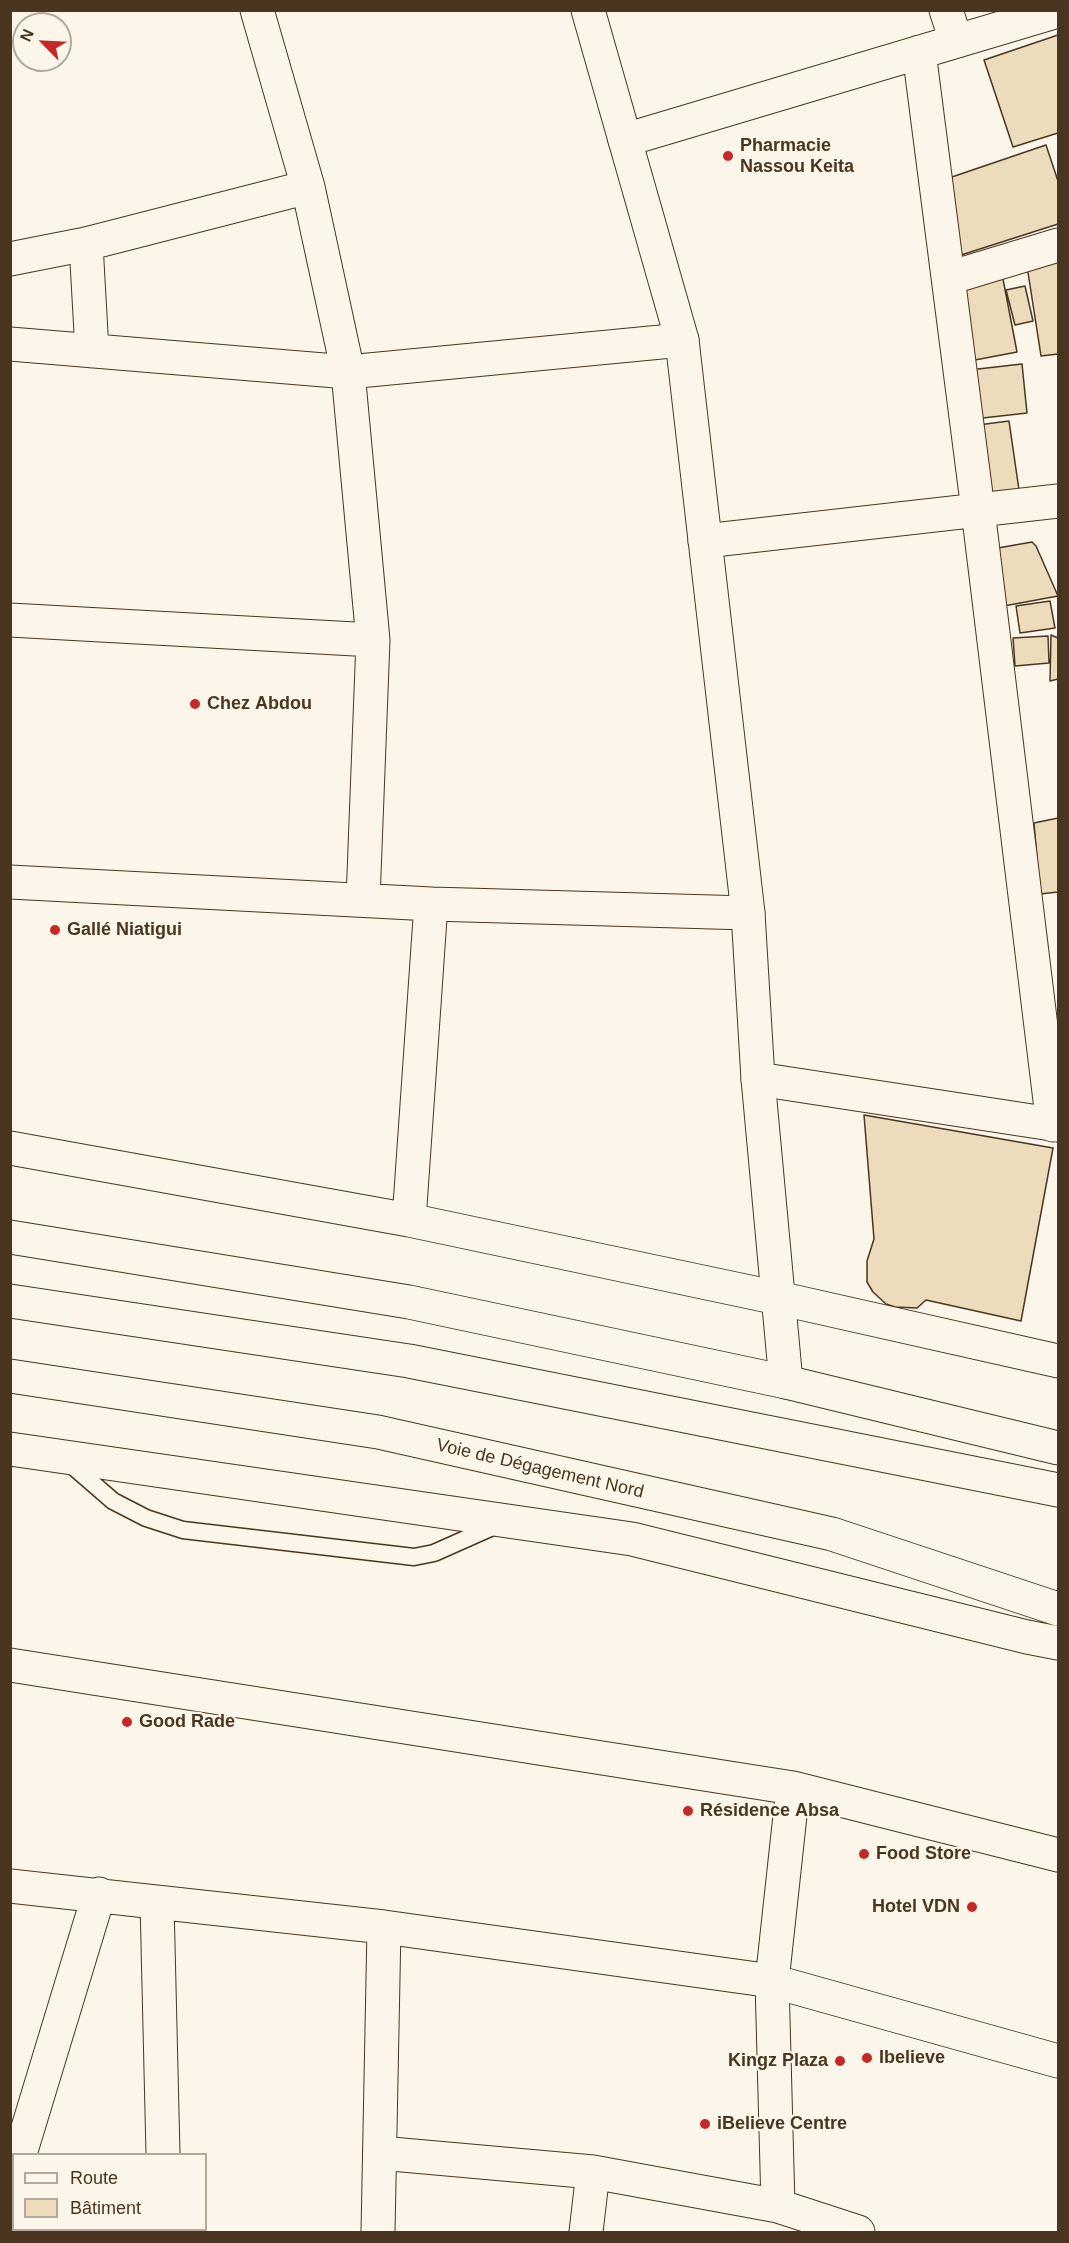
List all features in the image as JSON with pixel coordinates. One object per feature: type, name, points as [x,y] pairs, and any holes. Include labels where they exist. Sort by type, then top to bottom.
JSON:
[{"type":"main road","points":[[257,10],[308,187],[348,372],[373,640],[363,900]]},
{"type":"main road","points":[[588,10],[682,339],[748,912],[758,1079],[786,1382]]},
{"type":"main road","points":[[946,10],[956,41]]},
{"type":"main road","points":[[625,140],[1059,11]]},
{"type":"main road","points":[[758,1079],[1056,1125],[919,52]]},
{"type":"main road","points":[[10,259],[86,244],[308,187]]},
{"type":"main road","points":[[86,244],[92,351]]},
{"type":"main road","points":[[949,278],[1059,245]]},
{"type":"main road","points":[[10,344],[348,372],[682,339]]},
{"type":"main road","points":[[705,541],[1059,501]]},
{"type":"main road","points":[[10,620],[373,640]]},
{"type":"main road","points":[[10,882],[431,904],[748,912]]},
{"type":"main road","points":[[409,1220],[431,904]]},
{"type":"main road","points":[[10,1148],[409,1220],[778,1298],[1059,1362]]},
{"type":"main road","points":[[10,1237],[409,1302],[786,1382],[1059,1448]]},
{"type":"main road","points":[[10,1301],[409,1361],[1059,1490]]},
{"type":"main road","name":"Voie de Dégagement Nord","points":[[10,1376],[378,1432],[832,1534],[1059,1609]]},
{"type":"main road","points":[[10,1449],[632,1539],[1059,1643]]},
{"type":"main road","points":[[10,1665],[793,1788],[1059,1855]]},
{"type":"main road","points":[[778,2206],[772,1981],[793,1788]]},
{"type":"main road","points":[[10,1886],[384,1927],[772,1981],[1059,2061]]},
{"type":"main road","points":[[20,2153],[99,1894]]},
{"type":"main road","points":[[157,1902],[163,2153]]},
{"type":"main road","points":[[378,2232],[384,1927]]},
{"type":"main road","points":[[380,2153],[592,2172],[778,2206],[858,2232]]},
{"type":"main road","points":[[586,2232],[592,2172]]},
{"type":"lane","points":[[63,1457],[113,1501],[146,1518],[183,1530],[414,1557],[434,1553],[506,1521]]},
{"type":"building","points":[[1058,35],[1058,133],[1013,147],[984,60]]},
{"type":"building","points":[[1046,145],[1058,181],[1058,224],[958,256],[943,180]]},
{"type":"building","points":[[1058,257],[1058,354],[1041,356],[1027,266]]},
{"type":"building","points":[[1003,279],[1017,352],[975,360],[962,287]]},
{"type":"building","points":[[1025,286],[1033,321],[1015,325],[1006,290]]},
{"type":"building","points":[[1022,364],[1027,413],[974,419],[969,370]]},
{"type":"building","points":[[1009,421],[1019,490],[988,495],[978,425]]},
{"type":"building","points":[[1032,542],[1036,546],[1058,596],[1004,606],[998,548]]},
{"type":"building","points":[[1050,601],[1055,628],[1020,633],[1016,606]]},
{"type":"building","points":[[1051,635],[1058,638],[1058,679],[1050,681]]},
{"type":"building","points":[[1048,636],[1049,663],[1015,666],[1013,638]]},
{"type":"building","points":[[1058,818],[1058,892],[1040,894],[1034,823]]},
{"type":"building","points":[[864,1115],[1053,1148],[1021,1321],[926,1300],[917,1308],[895,1307],[886,1304],[873,1292],[867,1282],[867,1261],[874,1239]]},
{"type":"place","name":"Pharmacie Nassou Keita","points":[[728,156]]},
{"type":"place","name":"Chez Abdou","points":[[195,704]]},
{"type":"place","name":"Gallé Niatigui","points":[[55,930]]},
{"type":"place","name":"Good Rade","points":[[127,1722]]},
{"type":"place","name":"Résidence Absa","points":[[688,1811]]},
{"type":"place","name":"Food Store","points":[[864,1854]]},
{"type":"place","name":"Hotel VDN","points":[[972,1907]]},
{"type":"place","name":"Ibelieve","points":[[867,2058]]},
{"type":"place","name":"Kingz Plaza","points":[[840,2061]]},
{"type":"place","name":"iBelieve Centre","points":[[705,2124]]}]
